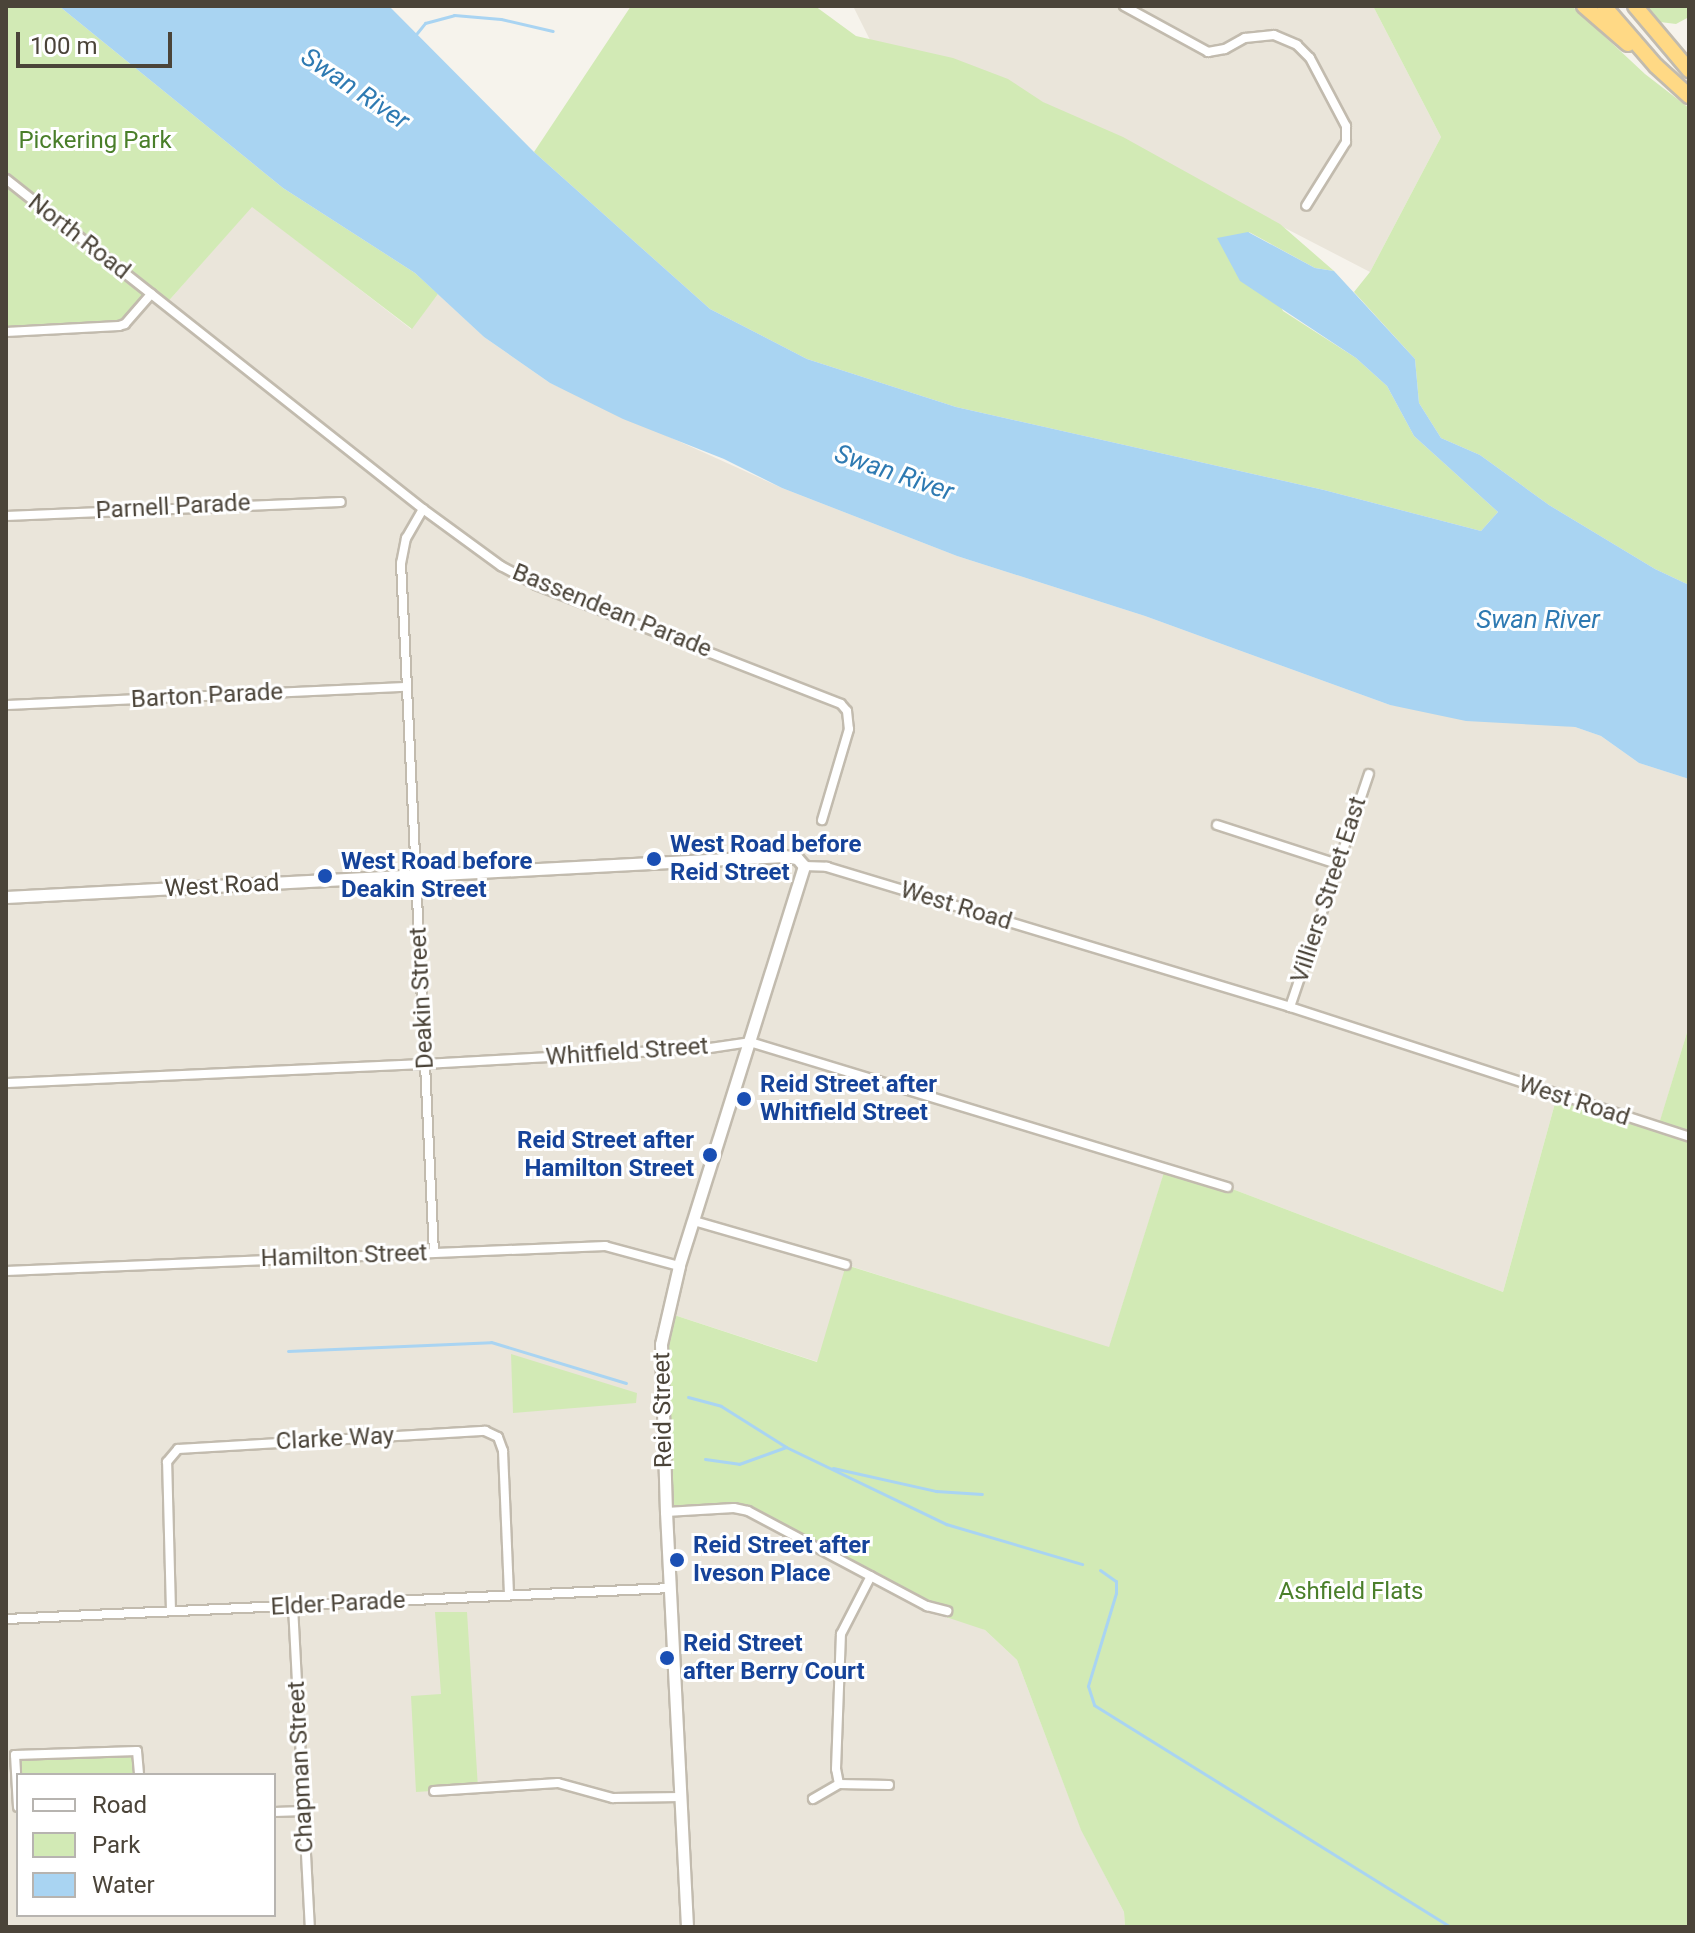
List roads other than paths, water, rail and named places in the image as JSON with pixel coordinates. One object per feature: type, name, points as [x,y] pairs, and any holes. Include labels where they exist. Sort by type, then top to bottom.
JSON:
[{"type":"highway","points":[[1584,6],[1689,96]]},
{"type":"highway","points":[[1604,6],[1656,66]]},
{"type":"highway","points":[[1635,6],[1689,70]]},
{"type":"street","points":[[1124,6],[1208,52],[1225,49],[1245,38],[1274,35],[1297,45],[1310,58],[1346,126],[1346,142],[1306,206]]},
{"type":"street","name":"North Road","points":[[6,179],[151,294]]},
{"type":"street","points":[[6,332],[119,326],[125,324],[151,294]]},
{"type":"street","name":"Bassendean Parade","points":[[151,294],[423,509],[501,566],[536,585],[841,704],[847,711],[849,729],[822,820]]},
{"type":"street","name":"Parnell Parade","points":[[6,516],[341,502]]},
{"type":"street","name":"Deakin Street","points":[[423,509],[402,550],[434,1252]]},
{"type":"street","name":"Barton Parade","points":[[6,705],[407,687]]},
{"type":"street","name":"Villiers Street East","points":[[1290,1007],[1369,774]]},
{"type":"street","points":[[1217,825],[1337,864]]},
{"type":"street","name":"West Road","points":[[6,897],[784,856],[797,858],[804,866],[827,867],[1290,1007],[1689,1137]]},
{"type":"street","name":"Reid Street","points":[[687,1927],[660,1360],[679,1266],[804,866]]},
{"type":"street","name":"Whitfield Street","points":[[6,1083],[425,1064],[710,1048],[750,1042],[1227,1187]]},
{"type":"street","points":[[694,1221],[846,1265]]},
{"type":"street","name":"Hamilton Street","points":[[6,1271],[605,1246],[679,1266]]},
{"type":"street","name":"Clarke Way","points":[[171,1611],[167,1462],[178,1449],[485,1431],[498,1437],[503,1451],[509,1595]]},
{"type":"street","points":[[666,1512],[734,1508],[748,1511],[927,1606],[947,1611]]},
{"type":"street","points":[[839,1784],[836,1769],[841,1634],[871,1576]]},
{"type":"street","name":"Elder Parade","points":[[6,1619],[670,1588]]},
{"type":"street","name":"Chapman Street","points":[[293,1606],[310,1927]]},
{"type":"street","points":[[16,1773],[15,1755],[137,1751],[139,1773]]},
{"type":"street","points":[[434,1791],[558,1783],[613,1798],[681,1797]]},
{"type":"street","points":[[813,1799],[839,1784],[889,1785]]},
{"type":"street","points":[[276,1812],[304,1811]]},
{"type":"water","name":"Swan River","points":[[59,6],[389,6],[534,152],[710,309],[807,359],[956,407],[1324,490],[1481,531],[1498,512],[1414,436],[1387,386],[1356,358],[1240,281],[1217,238],[1248,232],[1315,268],[1334,271],[1415,359],[1419,403],[1441,438],[1480,455],[1549,505],[1655,569],[1689,585],[1689,779],[1639,763],[1601,736],[1575,727],[1466,721],[1390,705],[1145,616],[957,556],[782,488],[724,459],[623,419],[550,383],[484,337],[415,273],[283,188]]},
{"type":"waterway","points":[[417,33],[425,23],[454,15],[501,19],[553,31]]},
{"type":"waterway","points":[[288,1351],[491,1342],[626,1383]]},
{"type":"waterway","points":[[688,1397],[721,1406],[786,1447],[946,1524],[1082,1564]]},
{"type":"waterway","points":[[705,1459],[739,1464],[786,1447]]},
{"type":"waterway","points":[[833,1468],[936,1491],[982,1494]]},
{"type":"waterway","points":[[1100,1570],[1116,1581],[1116,1593],[1088,1686],[1094,1705],[1450,1927]]},
{"type":"place","name":"West Road before Reid Street","points":[[654,859]]},
{"type":"place","name":"West Road before Deakin Street","points":[[325,876]]},
{"type":"place","name":"Reid Street after Whitfield Street","points":[[744,1099]]},
{"type":"place","name":"Reid Street after Hamilton Street","points":[[710,1155]]},
{"type":"place","name":"Reid Street after Iveson Place","points":[[677,1560]]},
{"type":"place","name":"Reid Street after Berry Court","points":[[667,1658]]},
{"type":"park label","name":"Pickering Park","points":[[95,141]]},
{"type":"park label","name":"Ashfield Flats","points":[[1351,1592]]}]
